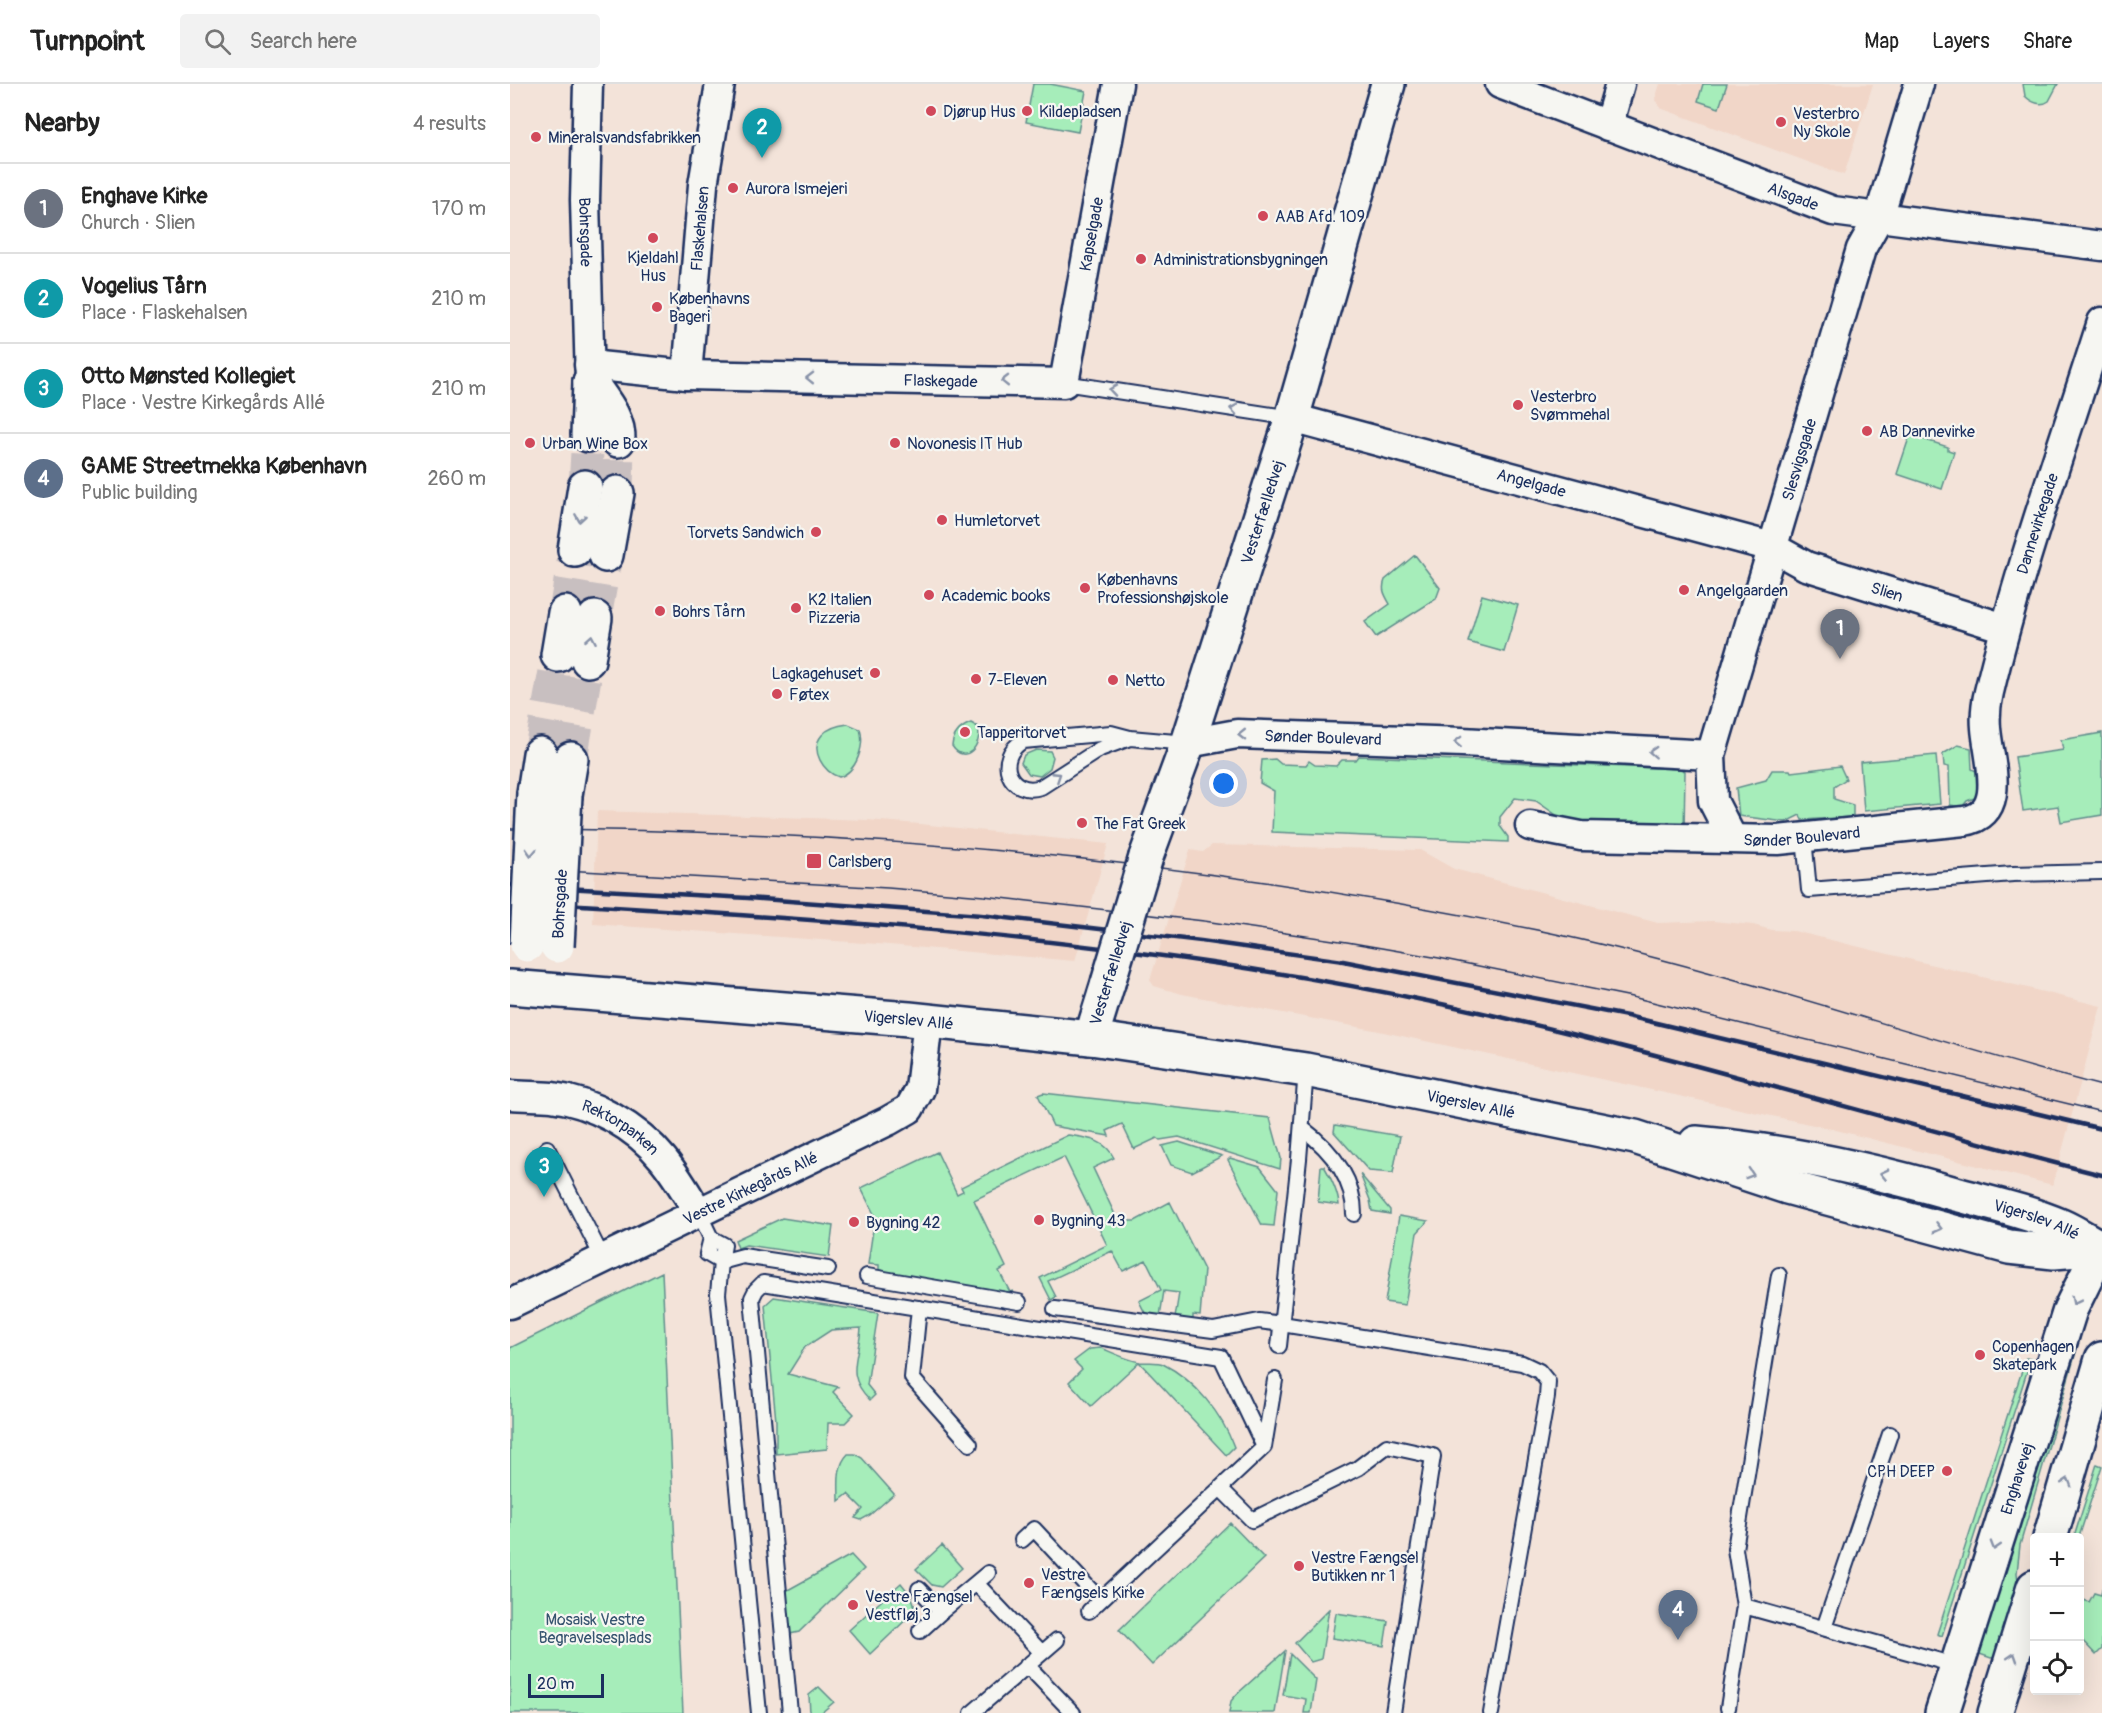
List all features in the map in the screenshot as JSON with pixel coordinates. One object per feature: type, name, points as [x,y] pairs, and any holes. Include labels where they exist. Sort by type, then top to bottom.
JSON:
[{"type":"street","name":"Bohrsgade","points":[[588,84],[585,200],[590,373]]},
{"type":"street","name":"Flaskehalsen","points":[[687,375],[703,185],[720,84]]},
{"type":"street","name":"Kapselgade","points":[[1064,383],[1118,84]]},
{"type":"street","name":"Vesterfælledvej","points":[[1090,1038],[1146,857],[1188,743],[1292,418],[1388,84]]},
{"type":"street","name":"Alsgade","points":[[1500,84],[1833,211],[2102,246]]},
{"type":"street","points":[[1608,126],[1620,84]]},
{"type":"street","name":"Slesvigsgade","points":[[1732,838],[1713,801],[1712,755],[1861,249],[1879,218],[1919,84]]},
{"type":"street","name":"Dannevirkegade","points":[[1985,727],[1986,707],[2004,628],[2102,322]]},
{"type":"street","name":"Flaskegade","points":[[590,373],[1064,383]]},
{"type":"street","points":[[590,373],[619,430],[603,437]]},
{"type":"street","name":"Angelgade","points":[[1292,418],[1772,547]]},
{"type":"street","points":[[585,487],[590,552],[617,493]]},
{"type":"street","name":"Slien","points":[[1772,547],[1806,566],[2004,628]]},
{"type":"street","points":[[573,657],[580,616]]},
{"type":"street","name":"Sønder Boulevard","points":[[1530,826],[1581,836],[1778,840],[1976,819],[1983,814],[1991,800],[1993,787],[1985,727]]},
{"type":"street","name":"Sønder Boulevard","points":[[1188,743],[1237,734],[1462,742],[1712,755]]},
{"type":"street","name":"Bohrsgade","points":[[521,987],[542,945],[549,794],[556,756]]},
{"type":"street","name":"Vigerslev Allé","points":[[521,987],[1090,1038],[1306,1070],[1635,1137],[1787,1187],[2009,1247],[2054,1252],[2102,1251]]},
{"type":"street","name":"Vestre Kirkegårds Allé","points":[[510,1304],[603,1259],[705,1226],[909,1108],[920,1089],[928,1022]]},
{"type":"street","name":"Rektorparken","points":[[510,1095],[553,1098],[584,1106],[614,1119],[640,1136],[663,1159],[705,1226]]},
{"type":"street","name":"Enghavevej","points":[[1942,1713],[2070,1311],[2102,1251]]},
{"type":"street","points":[[2051,1533],[2102,1359]]},
{"type":"street","points":[[1995,1713],[2030,1600]]},
{"type":"lane","name":"Flaskegade","points":[[1064,383],[1292,418]]},
{"type":"lane","points":[[1130,738],[1100,748],[1041,787],[1032,789],[1014,783],[1008,774],[1009,754],[1014,746],[1023,741],[1111,733],[1130,738],[1188,743]]},
{"type":"lane","points":[[1804,838],[1809,890],[2013,874],[2102,872]]},
{"type":"lane","points":[[1279,1346],[1306,1070]]},
{"type":"lane","points":[[1302,1128],[1323,1145],[1338,1165],[1350,1185],[1354,1200],[1354,1214]]},
{"type":"lane","points":[[547,1148],[603,1259]]},
{"type":"lane","points":[[705,1226],[707,1254],[721,1262],[743,1256],[828,1269]]},
{"type":"lane","points":[[721,1262],[718,1294],[759,1713]]},
{"type":"lane","points":[[1728,1708],[1744,1606],[1735,1549],[1779,1275]]},
{"type":"lane","points":[[867,1276],[1019,1302]]},
{"type":"lane","points":[[790,1713],[752,1298],[763,1283],[1221,1357],[1264,1446]]},
{"type":"lane","points":[[919,1308],[912,1378],[970,1444]]},
{"type":"lane","points":[[1055,1309],[1213,1330],[1259,1322],[1282,1324],[1522,1363],[1539,1371],[1548,1382],[1491,1713]]},
{"type":"lane","points":[[1089,1611],[1264,1446],[1275,1380]]},
{"type":"lane","points":[[1824,1628],[1890,1434]]},
{"type":"lane","points":[[1220,1488],[1252,1520],[1358,1468],[1387,1446],[1432,1456],[1393,1713]]},
{"type":"lane","points":[[1022,1540],[1034,1529],[1100,1600]]},
{"type":"lane","points":[[920,1631],[988,1573]]},
{"type":"lane","points":[[976,1583],[1042,1653]]},
{"type":"lane","points":[[919,1589],[940,1612]]},
{"type":"lane","points":[[1744,1606],[1958,1666]]},
{"type":"lane","points":[[972,1713],[1057,1640]]},
{"type":"lane","points":[[1027,1665],[1073,1713]]},
{"type":"shaded area","name":"Vesterbro Ny Skole","points":[[1660,84],[1873,84],[1844,175],[1660,108],[1655,99]]},
{"type":"shaded area","points":[[597,811],[868,820],[1108,844],[1075,961],[878,944],[593,924]]},
{"type":"shaded area","points":[[1212,845],[1420,850],[1454,869],[1658,923],[1713,921],[1794,931],[2101,1006],[2053,1185],[1832,1129],[1374,1030],[1182,994],[1154,986],[1150,980],[1190,850],[1203,852]]},
{"type":"green space","points":[[1033,84],[1050,84],[1086,91],[1078,132],[1026,122]]},
{"type":"green space","points":[[1703,84],[1727,84],[1719,108],[1698,101]]},
{"type":"green space","points":[[2023,84],[2058,84],[2049,101],[2039,104],[2025,96]]},
{"type":"green space","points":[[1910,435],[1948,447],[1948,450],[1954,452],[1942,489],[1897,474]]},
{"type":"green space","points":[[1415,555],[1440,588],[1436,599],[1376,637],[1365,622],[1390,604],[1385,595],[1385,580]]},
{"type":"green space","points":[[1482,595],[1518,605],[1504,652],[1468,642]]},
{"type":"green space","points":[[971,723],[978,727],[978,740],[972,751],[962,754],[952,746],[954,738],[958,732]]},
{"type":"green space","points":[[848,724],[860,729],[860,750],[851,770],[839,777],[828,771],[820,760],[818,741],[824,733],[834,727]]},
{"type":"green space","points":[[2102,733],[2102,815],[2061,822],[2058,806],[2023,811],[2015,757],[2063,750],[2061,740]]},
{"type":"green space","points":[[1958,745],[1971,748],[1972,769],[1976,771],[1977,797],[1967,801],[1962,807],[1950,805],[1949,767],[1944,766],[1943,754]]},
{"type":"green space","points":[[1036,750],[1050,751],[1053,757],[1050,768],[1040,776],[1029,774],[1021,763],[1024,755]]},
{"type":"green space","points":[[1936,755],[1940,804],[1864,811],[1860,762]]},
{"type":"green space","points":[[1359,756],[1680,769],[1685,771],[1684,834],[1581,832],[1536,801],[1515,798],[1500,817],[1500,826],[1508,837],[1508,842],[1272,832],[1274,791],[1260,783],[1262,760],[1275,759],[1281,764],[1306,765],[1309,761],[1315,765],[1336,766],[1342,760],[1356,760]]},
{"type":"green space","points":[[1840,766],[1846,779],[1834,787],[1834,799],[1853,805],[1853,817],[1802,820],[1800,815],[1786,822],[1739,816],[1736,788],[1766,780],[1772,770],[1790,770],[1791,772]]},
{"type":"green space","points":[[1043,1093],[1270,1118],[1281,1158],[1280,1169],[1179,1137],[1160,1140],[1157,1138],[1134,1149],[1122,1124],[1107,1131],[1109,1136],[1053,1126],[1038,1095]]},
{"type":"green space","points":[[1335,1125],[1400,1136],[1393,1173],[1369,1171],[1334,1132]]},
{"type":"green space","points":[[1068,1135],[1100,1143],[1114,1158],[1093,1168],[1118,1221],[1135,1221],[1170,1202],[1204,1270],[1200,1316],[1193,1315],[1193,1320],[1175,1318],[1179,1293],[1164,1291],[1160,1316],[1145,1313],[1139,1301],[1161,1290],[1146,1260],[1123,1271],[1112,1251],[1048,1281],[1056,1297],[1051,1300],[1040,1278],[1107,1245],[1064,1157],[974,1200],[1006,1267],[999,1271],[1010,1292],[1013,1291],[1016,1297],[879,1273],[879,1265],[868,1264],[875,1216],[861,1188],[937,1152],[957,1194],[963,1191],[961,1187]]},
{"type":"green space","points":[[1179,1142],[1222,1156],[1192,1172],[1171,1165],[1162,1146]]},
{"type":"green space","points":[[1230,1158],[1260,1167],[1278,1190],[1274,1226],[1262,1225],[1228,1160]]},
{"type":"green space","points":[[1321,1166],[1324,1166],[1332,1180],[1339,1205],[1318,1202]]},
{"type":"green space","points":[[1360,1174],[1390,1210],[1390,1214],[1372,1211]]},
{"type":"green space","points":[[1399,1216],[1428,1221],[1417,1233],[1405,1305],[1385,1302]]},
{"type":"green space","points":[[782,1218],[833,1226],[829,1257],[746,1245],[738,1248],[735,1240]]},
{"type":"green space","name":"Mosaisk Vestre Begravelsesplads","points":[[662,1272],[683,1713],[510,1713],[510,1348]]},
{"type":"green space","points":[[774,1297],[878,1313],[867,1385],[875,1395],[870,1400],[862,1391],[855,1374],[861,1328],[831,1330],[805,1347],[788,1374],[838,1387],[833,1392],[854,1414],[845,1423],[828,1423],[827,1449],[776,1454],[776,1421],[765,1305]]},
{"type":"green space","points":[[2074,1337],[2080,1338],[2020,1545],[2017,1573],[2019,1589],[1996,1657],[1991,1658],[1974,1652]]},
{"type":"green space","points":[[1101,1348],[1135,1361],[1161,1363],[1186,1379],[1215,1410],[1234,1447],[1226,1455],[1139,1362],[1091,1406],[1069,1382],[1082,1369],[1074,1361],[1090,1349]]},
{"type":"green space","points":[[2026,1358],[2031,1359],[1942,1636],[1937,1634]]},
{"type":"green space","points":[[848,1454],[855,1454],[862,1458],[894,1494],[861,1520],[855,1518],[863,1509],[848,1494],[839,1501],[840,1470]]},
{"type":"green space","points":[[2097,1464],[2102,1466],[2080,1533],[2075,1533]]},
{"type":"green space","points":[[1230,1523],[1264,1558],[1152,1665],[1119,1630]]},
{"type":"green space","points":[[942,1545],[962,1568],[941,1587],[932,1585],[916,1569]]},
{"type":"green space","points":[[851,1555],[864,1569],[799,1632],[790,1634],[786,1591]]},
{"type":"green space","points":[[901,1583],[913,1600],[914,1612],[870,1654],[849,1630]]},
{"type":"green space","points":[[2102,1588],[2102,1649],[2096,1655],[2084,1642],[2084,1600],[2089,1602],[2094,1593],[2101,1595]]},
{"type":"green space","points":[[1329,1609],[1321,1659],[1311,1662],[1295,1643]]},
{"type":"green space","points":[[1336,1613],[1388,1621],[1384,1646],[1332,1638]]},
{"type":"green space","points":[[1285,1651],[1275,1713],[1229,1713],[1231,1701],[1237,1694]]},
{"type":"green space","points":[[1290,1654],[1316,1680],[1311,1713],[1304,1713],[1306,1699],[1283,1695]]},
{"type":"green space","points":[[819,1687],[834,1702],[821,1713],[810,1713],[809,1695]]},
{"type":"tunnel","points":[[585,487],[588,435]]},
{"type":"tunnel","points":[[617,493],[618,440]]},
{"type":"tunnel","points":[[565,613],[575,550]]},
{"type":"tunnel","points":[[595,618],[606,555]]},
{"type":"tunnel","points":[[540,754],[558,655]]},
{"type":"tunnel","points":[[571,759],[588,660]]},
{"type":"tram line","points":[[510,829],[639,830],[897,842],[1155,867],[1283,885],[1410,906],[1609,946],[1680,964],[2102,1086]]},
{"type":"tram line","points":[[510,867],[888,888],[984,896],[1204,921],[1347,942],[1632,997],[2102,1112]]},
{"type":"railway","points":[[510,885],[748,898],[981,915],[1201,941],[1343,961],[1627,1016],[2102,1129]]},
{"type":"railway","points":[[510,901],[742,915],[973,934],[1088,946],[1318,980],[1432,1002],[1601,1041],[2102,1175]]},
{"type":"place","name":"Djørup Hus","points":[[931,111]]},
{"type":"place","name":"Kildepladsen","points":[[1027,111]]},
{"type":"place","name":"Vesterbro Ny Skole","points":[[1781,122]]},
{"type":"place","name":"Mineralsvandsfabrikken","points":[[536,137]]},
{"type":"place","name":"Vogelius Tårn","points":[[762,158]]},
{"type":"place","name":"Aurora Ismejeri","points":[[733,188]]},
{"type":"place","name":"AAB Afd. 109","points":[[1263,216]]},
{"type":"place","name":"Kjeldahl Hus","points":[[653,238]]},
{"type":"place","name":"Administrationsbygningen","points":[[1141,259]]},
{"type":"place","name":"Københavns Bageri","points":[[657,307]]},
{"type":"place","name":"Vesterbro Svømmehal","points":[[1518,405]]},
{"type":"place","name":"AB Dannevirke","points":[[1867,431]]},
{"type":"place","name":"Urban Wine Box","points":[[530,443]]},
{"type":"place","name":"Novonesis IT Hub","points":[[895,443]]},
{"type":"place","name":"Humletorvet","points":[[942,520]]},
{"type":"place","name":"Torvets Sandwich","points":[[816,532]]},
{"type":"place","name":"Københavns Professionshøjskole","points":[[1085,588]]},
{"type":"place","name":"Angelgaarden","points":[[1684,590]]},
{"type":"place","name":"Academic books","points":[[929,595]]},
{"type":"place","name":"K2 Italien Pizzeria","points":[[796,608]]},
{"type":"place","name":"Bohrs Tårn","points":[[660,611]]},
{"type":"place","name":"Enghave Kirke","points":[[1840,659]]},
{"type":"place","name":"Lagkagehuset","points":[[875,673]]},
{"type":"place","name":"7-Eleven","points":[[976,679]]},
{"type":"place","name":"Netto","points":[[1113,680]]},
{"type":"place","name":"Føtex","points":[[777,694]]},
{"type":"place","name":"Tapperitorvet","points":[[965,732]]},
{"type":"place","name":"The Fat Greek","points":[[1082,823]]},
{"type":"place","name":"Carlsberg","points":[[814,861]]},
{"type":"place","name":"Otto Mønsted Kollegiet","points":[[544,1197]]},
{"type":"place","name":"Bygning 43","points":[[1039,1220]]},
{"type":"place","name":"Bygning 42","points":[[854,1222]]},
{"type":"place","name":"Copenhagen Skatepark","points":[[1980,1355]]},
{"type":"place","name":"CPH DEEP","points":[[1947,1471]]},
{"type":"place","name":"Vestre Fængsel Butikken nr 1","points":[[1299,1566]]},
{"type":"place","name":"Vestre Fængsels Kirke","points":[[1029,1583]]},
{"type":"place","name":"Vestre Fængsel Vestfløj 3","points":[[853,1605]]},
{"type":"place","name":"GAME Streetmekka København","points":[[1678,1640]]}]
